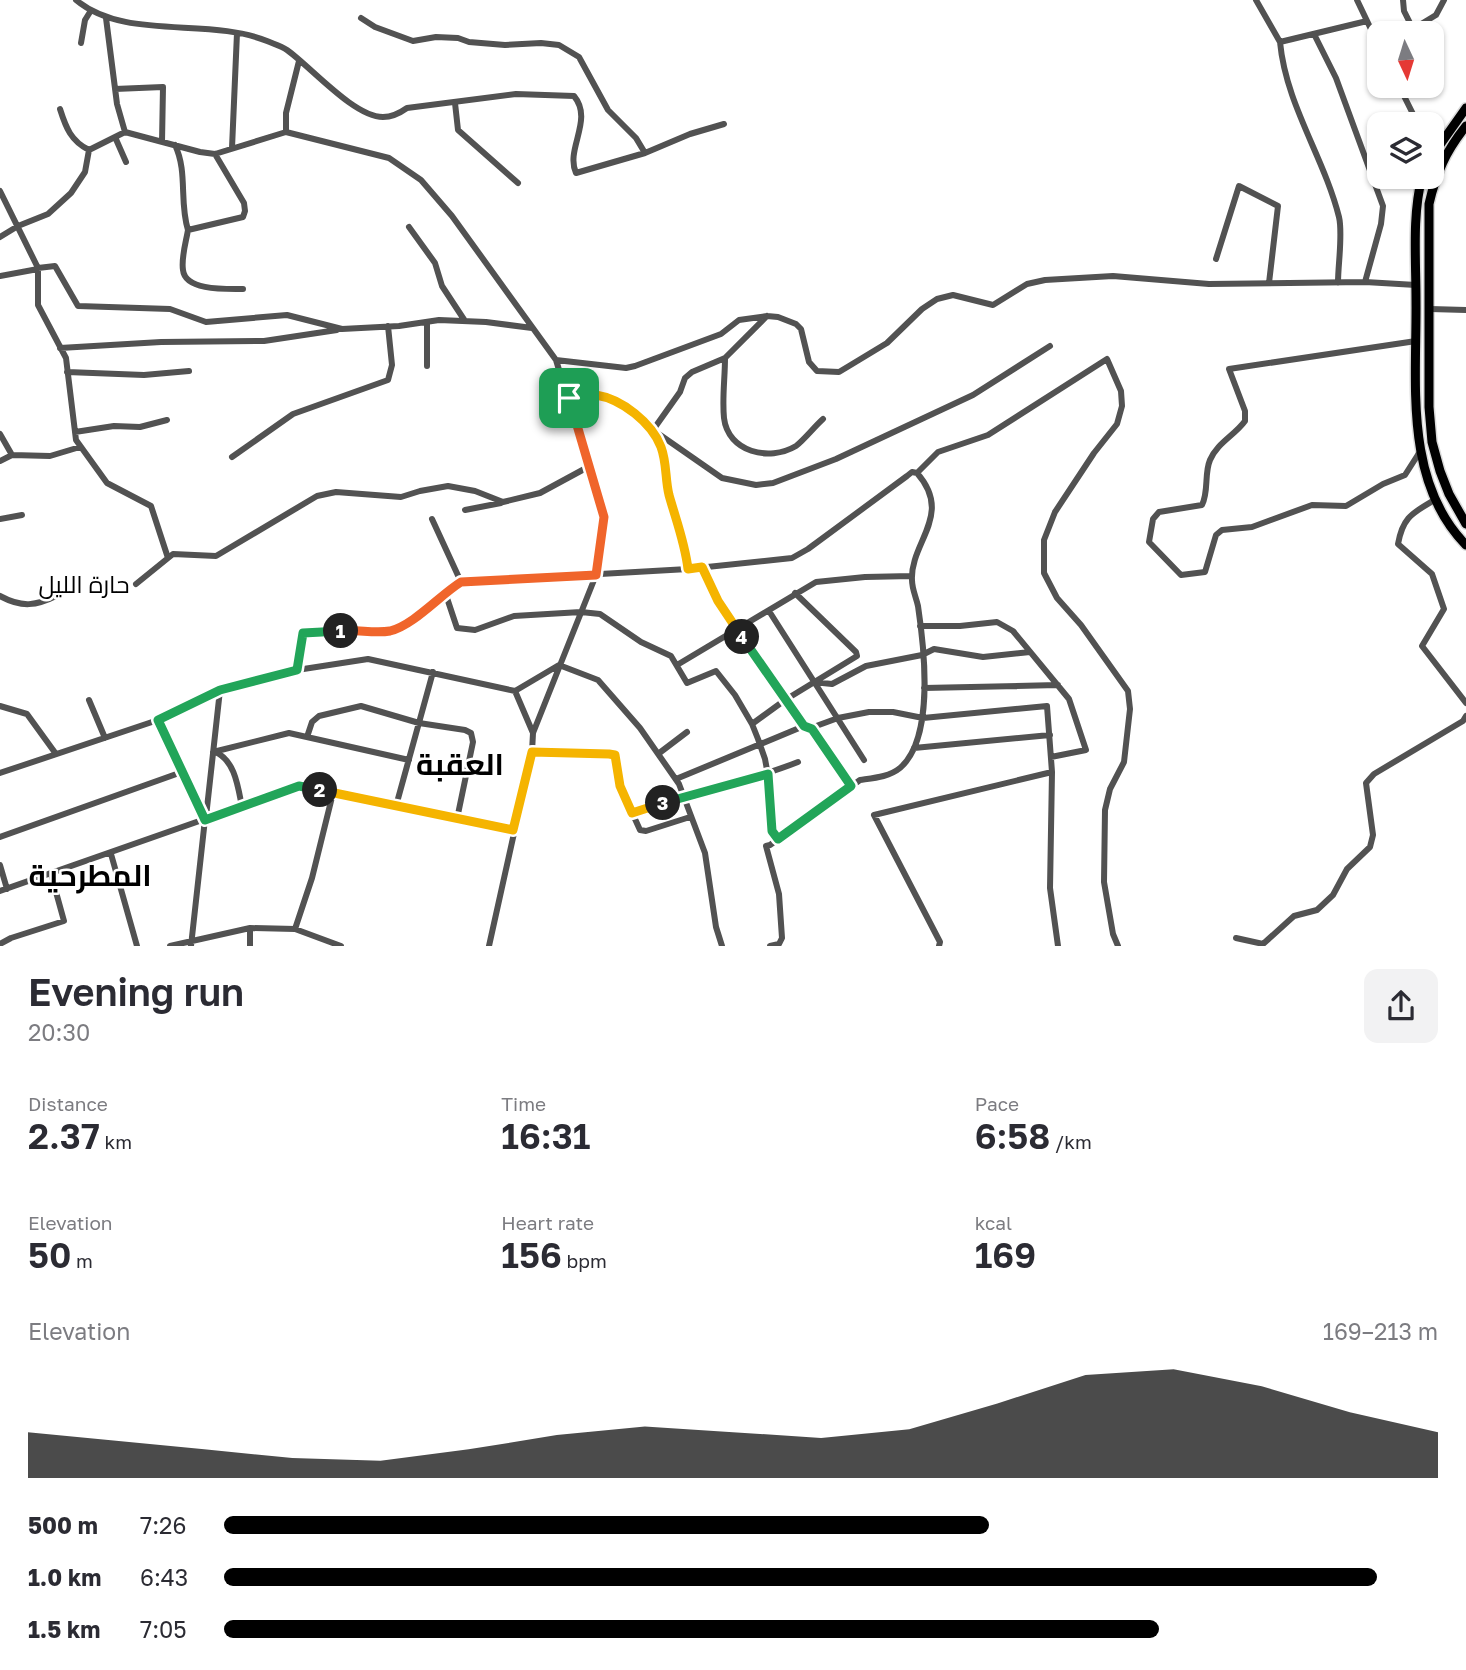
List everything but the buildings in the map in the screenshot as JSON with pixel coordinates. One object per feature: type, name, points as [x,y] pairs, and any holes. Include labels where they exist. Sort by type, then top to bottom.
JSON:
[{"type":"main road","points":[[1444,137],[1466,108]]},
{"type":"main road","points":[[1466,126],[1444,156],[1434,179],[1429,204],[1429,407],[1432,442],[1449,494],[1466,524]]},
{"type":"main road","points":[[1420,189],[1416,218],[1415,405],[1421,450],[1436,499],[1456,534],[1466,545]]},
{"type":"main road","points":[[1417,308],[1430,309]]},
{"type":"street","points":[[76,0],[90,12],[106,18],[237,33],[275,44],[286,49],[359,110],[382,117],[397,115],[407,108],[516,94],[574,96],[581,105],[582,113],[574,161],[576,173],[645,153],[690,134],[724,124]]},
{"type":"street","points":[[1256,0],[1280,42],[1282,66],[1292,96],[1340,220],[1338,283]]},
{"type":"street","points":[[1280,42],[1367,21],[1357,0]]},
{"type":"street","points":[[1403,0],[1409,21]]},
{"type":"street","points":[[1428,21],[1436,15],[1444,0]]},
{"type":"street","points":[[81,43],[85,20],[90,12]]},
{"type":"street","points":[[106,18],[115,89],[125,132]]},
{"type":"street","points":[[360,18],[375,27],[413,41],[436,37],[505,45],[559,45],[579,57],[608,110],[636,138],[645,153]]},
{"type":"street","points":[[232,148],[237,33]]},
{"type":"street","points":[[1314,34],[1336,78],[1382,206],[1381,224],[1365,282]]},
{"type":"street","points":[[286,132],[286,113],[299,61]]},
{"type":"street","points":[[115,89],[163,87],[162,142]]},
{"type":"street","points":[[455,103],[458,130],[518,183]]},
{"type":"street","points":[[60,109],[75,143],[89,150]]},
{"type":"street","points":[[89,150],[125,132],[215,153],[286,132],[389,158],[421,180],[452,216],[556,360],[604,517],[596,575],[533,733],[532,752],[489,946]]},
{"type":"street","points":[[115,136],[127,162]]},
{"type":"street","points":[[175,145],[182,164],[184,215],[188,230],[182,268],[184,275],[192,283],[220,290],[243,289]]},
{"type":"street","points":[[0,237],[18,226],[48,214],[71,193],[85,172],[89,150]]},
{"type":"street","points":[[188,230],[243,217],[244,202],[215,153]]},
{"type":"street","points":[[1216,259],[1239,186],[1278,206],[1269,284]]},
{"type":"street","points":[[0,191],[38,268],[38,305],[66,358],[76,440],[107,483],[151,506],[169,558]]},
{"type":"street","points":[[409,227],[435,262],[442,286],[465,320]]},
{"type":"street","points":[[0,276],[55,266],[78,306],[170,309],[206,322],[287,315],[342,329]]},
{"type":"street","points":[[556,360],[626,368],[721,334],[739,320],[767,316],[796,324],[801,330],[809,362],[817,371],[839,372],[887,343],[937,299],[953,295],[993,305],[1027,284],[1045,280],[1112,276],[1209,284],[1365,282],[1416,285]]},
{"type":"street","points":[[1430,309],[1466,310]]},
{"type":"street","points":[[653,430],[692,372],[725,358],[767,316]]},
{"type":"street","points":[[60,348],[161,342],[264,341],[342,329],[465,320],[532,328]]},
{"type":"street","points":[[427,322],[427,366]]},
{"type":"street","points":[[232,457],[293,414],[388,380],[392,365],[388,326]]},
{"type":"street","points":[[1416,341],[1229,369],[1245,411],[1245,421],[1239,430],[1215,450],[1209,464],[1206,497],[1202,505],[1159,512],[1153,519],[1149,542],[1181,575],[1205,572],[1216,535],[1222,530],[1252,527],[1311,505],[1346,506],[1383,484],[1405,475],[1421,450]]},
{"type":"street","points":[[569,398],[584,395],[605,397],[642,418],[653,430],[722,478],[756,485],[773,483],[836,459],[973,395],[1050,346]]},
{"type":"street","points":[[725,358],[724,420],[730,434],[743,449],[762,454],[787,449],[796,445],[823,419]]},
{"type":"street","points":[[297,670],[303,633],[388,631],[403,627],[461,582],[688,569],[800,555],[907,476],[917,473],[938,452],[988,435],[1107,359],[1121,391],[1122,406],[1117,424],[1055,512],[1044,540],[1044,573],[1057,598],[1081,625],[1128,691],[1130,709],[1124,762],[1110,789],[1105,810],[1104,882],[1113,934],[1118,946]]},
{"type":"street","points":[[67,372],[144,375],[189,371]]},
{"type":"street","points":[[75,432],[114,426],[140,427],[167,420]]},
{"type":"street","points":[[653,430],[666,464],[668,492],[684,543],[688,569]]},
{"type":"street","points":[[0,434],[12,455]]},
{"type":"street","points":[[0,461],[12,455],[50,456],[80,446]]},
{"type":"street","points":[[465,510],[540,493],[588,467]]},
{"type":"street","points":[[770,946],[779,944],[782,938],[779,894],[765,846],[860,780],[876,778],[898,769],[914,748],[923,718],[924,688],[920,626],[912,576],[932,516],[931,500],[917,473]]},
{"type":"street","points":[[136,584],[173,554],[216,556],[317,496],[336,492],[401,497],[448,486],[474,491],[503,502]]},
{"type":"street","points":[[1436,499],[1409,515],[1401,529],[1398,544],[1432,574],[1444,609],[1422,646],[1466,703]]},
{"type":"street","points":[[0,519],[22,515]]},
{"type":"street","points":[[432,519],[461,582]]},
{"type":"street","points":[[702,567],[718,601],[736,629],[804,726],[812,729],[851,786]]},
{"type":"street","points":[[677,665],[816,582],[912,576]]},
{"type":"street","points":[[445,592],[457,628],[475,631],[514,616],[581,612],[600,614],[641,642],[671,656],[687,683],[716,671],[735,695],[760,744],[768,774],[772,831],[778,839]]},
{"type":"street","points":[[752,724],[785,700],[857,656],[795,593]]},
{"type":"street","points":[[0,596],[10,602],[26,605],[41,604],[58,595]]},
{"type":"street","points":[[768,611],[864,760]]},
{"type":"street","points":[[920,626],[997,622],[1013,631],[1069,699],[1086,750],[1052,758]]},
{"type":"street","points":[[813,682],[832,684],[866,666],[934,649],[983,657],[1030,652]]},
{"type":"street","points":[[0,773],[158,720],[220,690],[297,670],[368,659],[515,691],[559,664]]},
{"type":"street","points":[[559,664],[598,680],[640,728],[676,779],[705,853],[716,927],[722,946]]},
{"type":"street","points":[[396,806],[433,672]]},
{"type":"street","points":[[924,688],[1058,685]]},
{"type":"street","points":[[191,943],[220,690]]},
{"type":"street","points":[[515,691],[533,733]]},
{"type":"street","points":[[89,700],[105,738]]},
{"type":"street","points":[[812,729],[838,718],[881,712],[923,718],[1044,705],[1049,708],[1052,758],[1049,888],[1058,946]]},
{"type":"street","points":[[0,706],[27,714],[56,754]]},
{"type":"street","points":[[307,737],[312,722],[319,716],[351,707],[368,708],[419,723],[471,733],[473,738],[457,819]]},
{"type":"street","points":[[1236,938],[1263,944],[1294,916],[1317,909],[1333,895],[1347,869],[1370,847],[1373,835],[1366,783],[1374,774],[1463,721],[1466,716]]},
{"type":"street","points":[[158,720],[205,820]]},
{"type":"street","points":[[676,779],[804,726]]},
{"type":"street","points":[[658,754],[687,732]]},
{"type":"street","points":[[213,752],[289,733],[409,760]]},
{"type":"street","points":[[914,748],[1050,735]]},
{"type":"street","points":[[213,752],[224,756],[232,770],[242,807]]},
{"type":"street","points":[[532,752],[615,755],[620,786],[640,830],[646,831],[690,817]]},
{"type":"street","points":[[632,813],[768,774],[798,762]]},
{"type":"street","points":[[0,837],[182,772]]},
{"type":"street","points":[[939,946],[940,942],[874,815],[1052,772]]},
{"type":"street","points":[[0,865],[4,890],[299,786],[513,830]]},
{"type":"street","points":[[295,929],[312,878],[332,793]]},
{"type":"street","points":[[111,854],[137,946]]},
{"type":"street","points":[[0,944],[11,937],[64,921],[51,874]]},
{"type":"street","points":[[250,928],[250,946]]},
{"type":"street","points":[[170,946],[250,928],[295,929],[341,946]]},
{"type":"district","name":"حارة الليل","points":[[84,585]]},
{"type":"district","name":"العقبة","points":[[460,765]]},
{"type":"district","name":"المطرحية","points":[[90,876]]},
{"type":"route","points":[[584,395],[605,397],[642,418],[653,430],[666,464],[668,492],[684,543],[688,569],[702,567],[718,601],[785,700],[804,726],[812,729],[851,786],[778,839],[772,831],[768,774],[632,813],[620,786],[615,755],[532,752],[513,830],[299,786],[205,820],[158,720],[220,690],[297,670],[303,633],[353,630],[377,632],[403,627],[461,582],[596,575],[604,517],[569,398],[584,395]]}]
